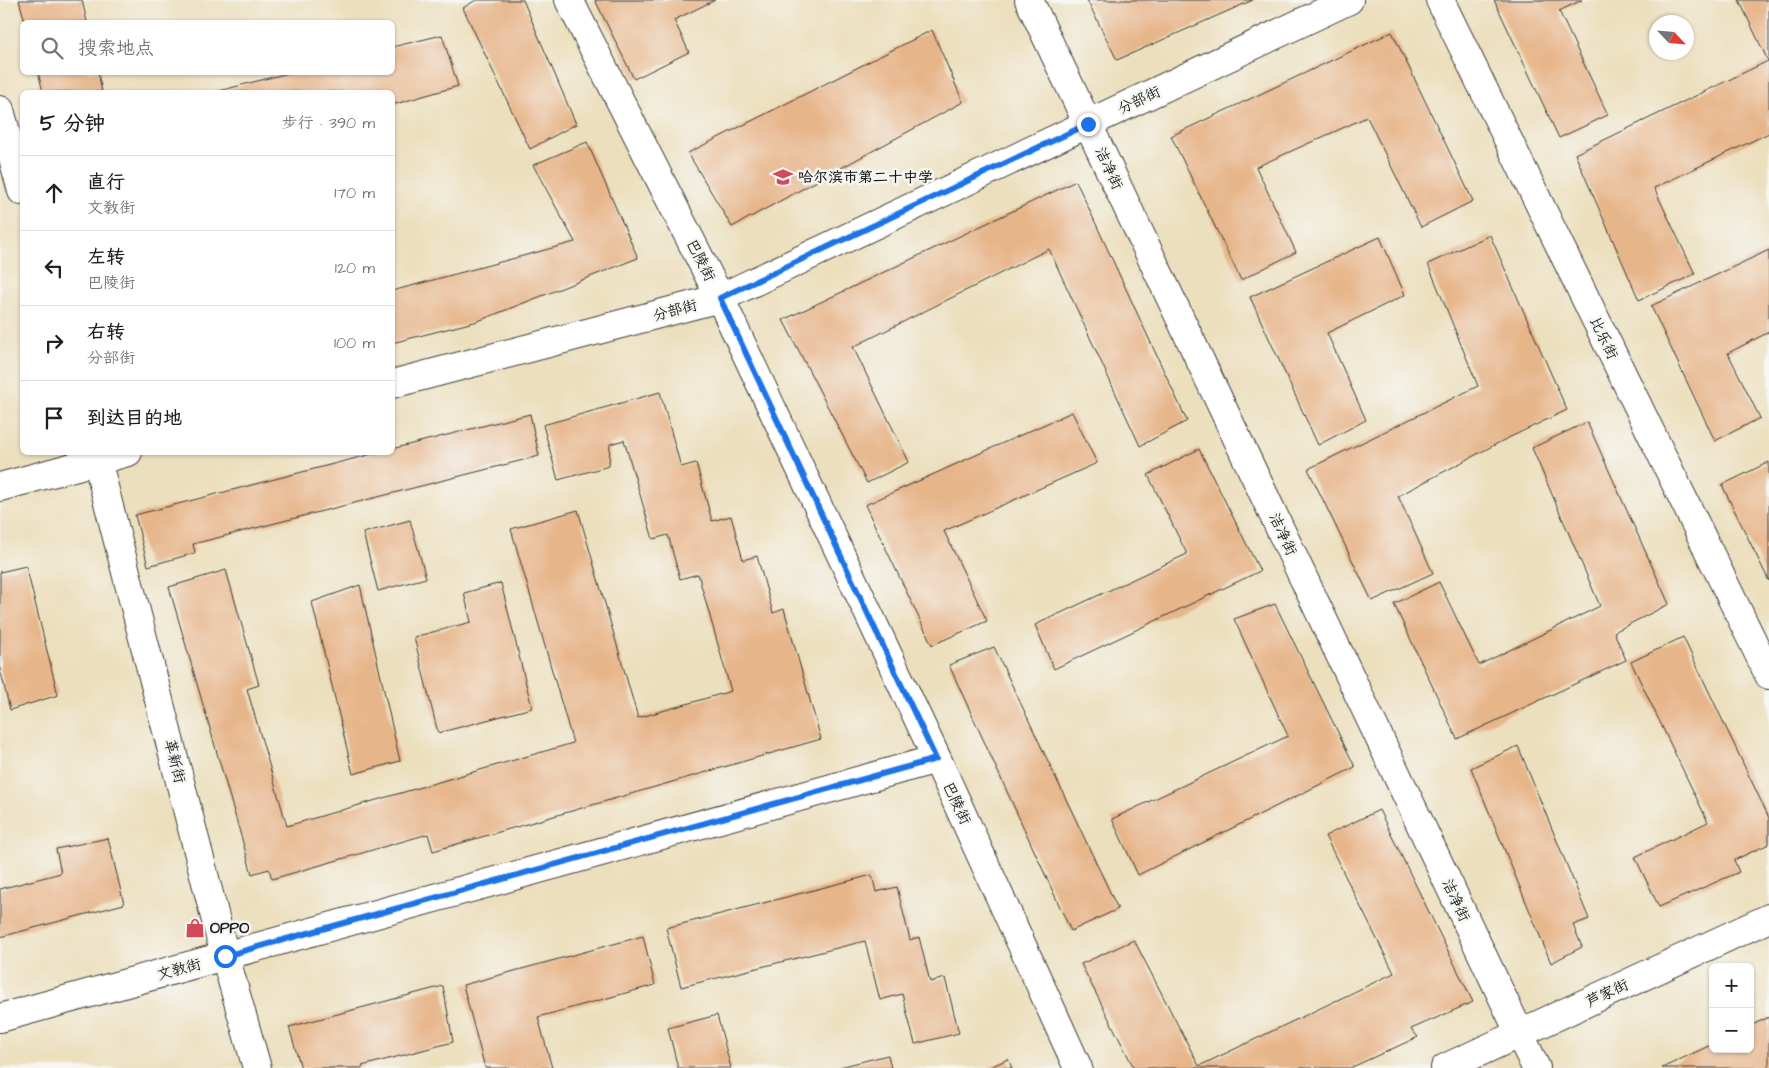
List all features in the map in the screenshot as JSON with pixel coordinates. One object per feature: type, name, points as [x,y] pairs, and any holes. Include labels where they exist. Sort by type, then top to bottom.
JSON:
[{"type":"street","name":"巴陵街","points":[[569,0],[720,298],[936,759],[1078,1068]]},
{"type":"street","name":"洁净街","points":[[1029,0],[1536,1068]]},
{"type":"street","name":"分部街","points":[[395,383],[720,298],[1349,0]]},
{"type":"street","name":"比乐街","points":[[1440,0],[1769,675]]},
{"type":"street","points":[[0,110],[20,184]]},
{"type":"street","points":[[0,487],[96,457],[109,455]]},
{"type":"street","name":"革新街","points":[[96,457],[225,956],[257,1068]]},
{"type":"street","name":"文教街","points":[[0,1018],[936,759]]},
{"type":"street","name":"芦家街","points":[[1445,1068],[1769,918]]},
{"type":"building","points":[[19,0],[82,0],[87,20],[24,20]]},
{"type":"building","points":[[476,0],[523,0],[576,124],[530,149],[463,8]]},
{"type":"building","points":[[595,0],[715,0],[674,20],[689,52],[634,79]]},
{"type":"building","points":[[1087,0],[1253,0],[1117,60]]},
{"type":"building","points":[[1494,0],[1582,0],[1559,11],[1608,115],[1559,138]]},
{"type":"building","points":[[1739,0],[1769,0],[1769,133],[1654,188],[1695,274],[1639,300],[1575,154],[1768,61]]},
{"type":"building","points":[[932,30],[963,102],[732,227],[688,153]]},
{"type":"building","points":[[1392,32],[1473,201],[1421,227],[1367,117],[1256,167],[1296,252],[1241,280],[1171,136]]},
{"type":"building","points":[[442,35],[458,86],[395,104],[395,90],[223,90],[280,75],[395,75],[395,46]]},
{"type":"building","points":[[39,75],[99,75],[102,90],[42,90]]},
{"type":"building","points":[[587,142],[638,258],[478,321],[395,342],[395,290],[575,242],[533,165]]},
{"type":"building","points":[[1076,181],[1187,421],[1140,446],[1049,249],[853,347],[909,462],[867,483],[783,320]]},
{"type":"building","points":[[1490,235],[1567,410],[1502,441],[1398,496],[1433,573],[1372,601],[1308,469],[1478,386],[1428,264]]},
{"type":"building","points":[[1380,237],[1405,295],[1327,333],[1366,420],[1318,445],[1250,297]]},
{"type":"building","points":[[1769,250],[1769,332],[1728,353],[1760,418],[1715,441],[1651,306]]},
{"type":"building","points":[[660,392],[681,467],[696,463],[712,521],[731,516],[743,560],[757,556],[773,613],[784,609],[821,739],[433,851],[428,834],[272,879],[269,869],[252,874],[169,587],[226,570],[259,685],[247,689],[287,826],[573,743],[511,529],[578,510],[638,718],[731,691],[698,574],[680,579],[668,535],[653,539],[624,440],[610,444],[609,466],[558,480],[543,425]]},
{"type":"building","points":[[1072,412],[1097,463],[944,531],[987,621],[932,645],[865,505]]},
{"type":"building","points":[[530,414],[539,456],[193,544],[195,553],[148,566],[135,515],[368,455],[395,455],[395,448]]},
{"type":"building","points":[[1587,422],[1669,604],[1614,632],[1626,660],[1457,739],[1394,604],[1439,582],[1479,665],[1600,606],[1532,448]]},
{"type":"building","points":[[1199,449],[1260,571],[1054,669],[1035,625],[1187,554],[1148,475]]},
{"type":"building","points":[[1769,462],[1769,581],[1722,485]]},
{"type":"building","points":[[410,520],[426,578],[378,591],[363,533]]},
{"type":"building","points":[[26,566],[58,695],[10,710],[0,669],[0,572]]},
{"type":"building","points":[[501,583],[532,708],[438,733],[414,637],[471,622],[464,593]]},
{"type":"building","points":[[360,585],[400,761],[353,774],[312,602]]},
{"type":"building","points":[[1275,604],[1355,767],[1138,875],[1112,819],[1288,736],[1234,619]]},
{"type":"building","points":[[1683,637],[1769,818],[1769,844],[1734,860],[1739,872],[1659,907],[1635,857],[1708,822],[1631,662]]},
{"type":"building","points":[[994,647],[1118,909],[1071,931],[949,665]]},
{"type":"building","points":[[1518,746],[1589,919],[1573,925],[1582,947],[1551,963],[1471,768]]},
{"type":"building","points":[[1379,810],[1473,1002],[1411,1029],[1418,1037],[1350,1068],[1134,1068],[1081,964],[1134,940],[1199,1066],[1394,973],[1325,836]]},
{"type":"building","points":[[108,838],[124,904],[0,937],[0,889],[61,873],[56,849]]},
{"type":"building","points":[[872,875],[876,892],[897,887],[910,940],[919,937],[930,982],[945,978],[959,1033],[915,1044],[902,994],[880,1000],[865,941],[681,987],[666,928]]},
{"type":"building","points":[[643,936],[655,985],[538,1017],[552,1068],[485,1068],[463,985]]},
{"type":"building","points":[[443,986],[453,1042],[362,1066],[363,1068],[301,1068],[289,1027]]},
{"type":"building","points":[[717,1015],[731,1068],[678,1068],[668,1028]]},
{"type":"building","points":[[1769,1017],[1769,1068],[1662,1068],[1709,1046],[1709,1053],[1754,1053],[1754,1024]]},
{"type":"building","points":[[888,1055],[891,1068],[840,1068],[840,1067]]},
{"type":"building","points":[[1008,1059],[1012,1068],[988,1068]]},
{"type":"place","name":"哈尔滨市第二十中学","points":[[783,177]]},
{"type":"place","name":"OPPO","points":[[195,928]]},
{"type":"route","points":[[225,956],[936,759],[720,298],[1088,124]]}]
